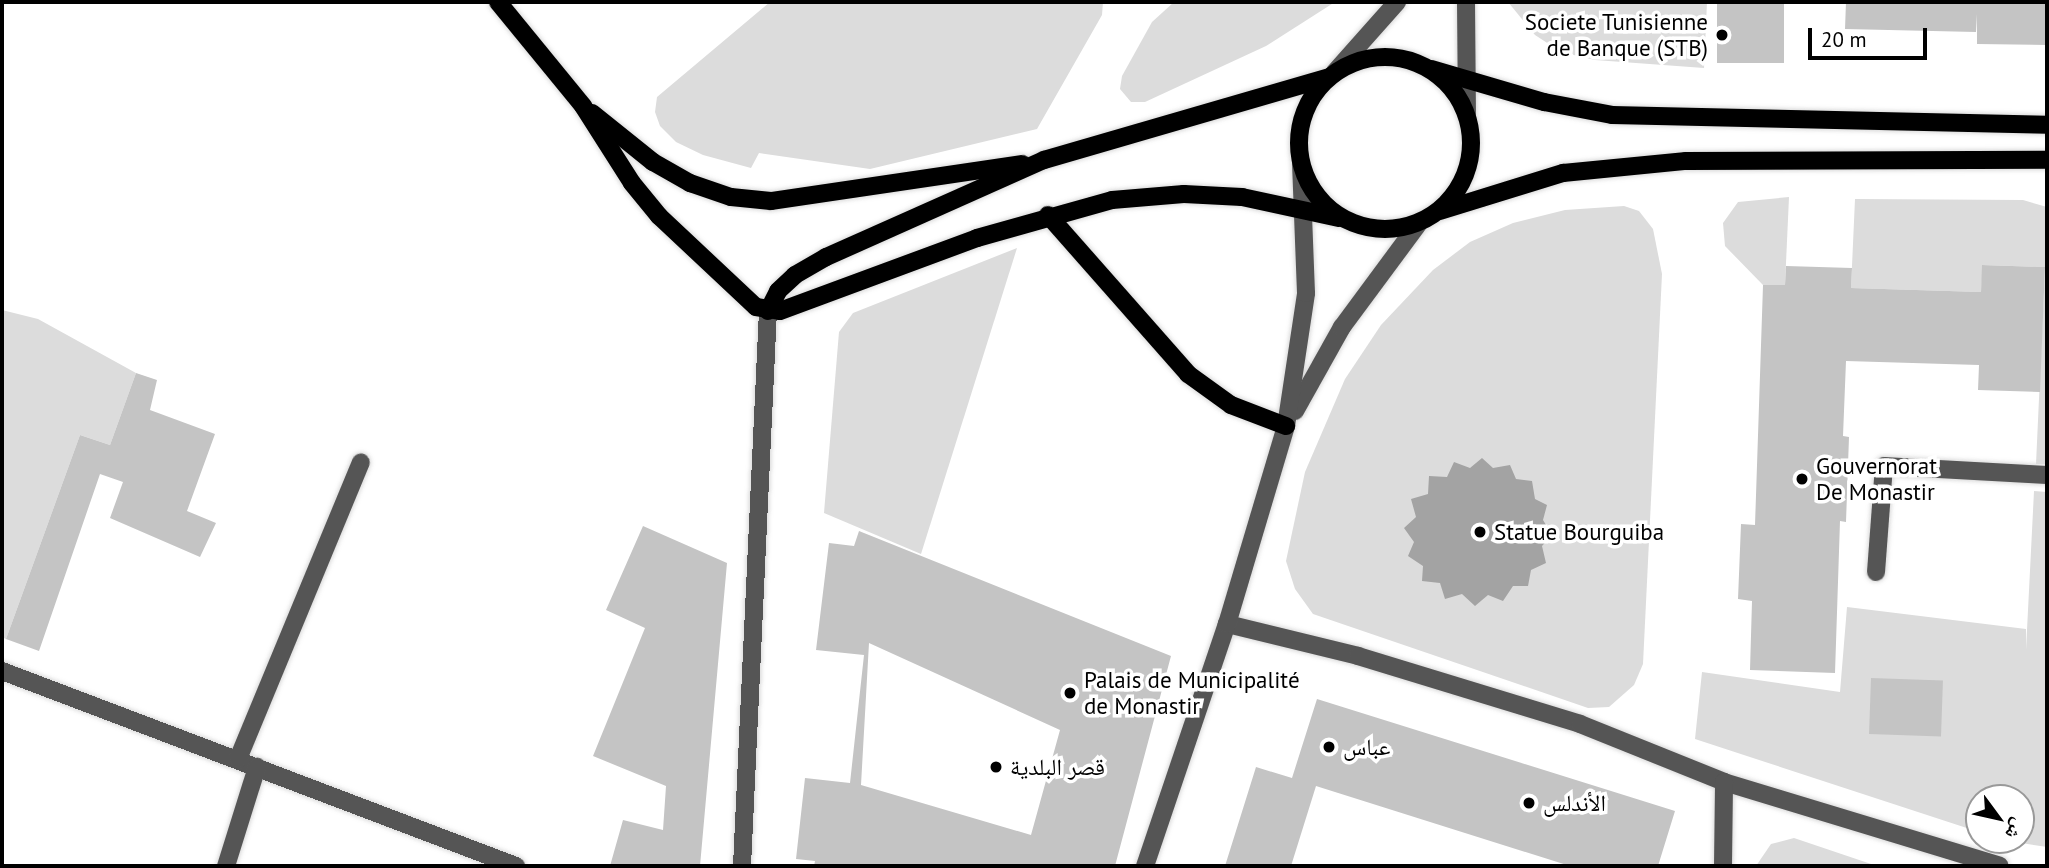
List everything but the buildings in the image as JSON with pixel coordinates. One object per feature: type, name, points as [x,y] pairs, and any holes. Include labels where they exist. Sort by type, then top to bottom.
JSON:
[{"type":"main road","points":[[498,2],[583,106],[632,183],[659,216],[742,299],[768,311],[780,311],[1048,215],[1112,200],[1184,194],[1242,197],[1306,208],[1378,230],[1419,223],[1440,211],[1563,173],[1686,161],[2047,160]]},
{"type":"main road","points":[[768,311],[778,291],[795,275],[826,257],[1044,160],[1330,75],[1352,62],[1392,57],[1544,102],[1612,115],[2047,125]]},
{"type":"main road","points":[[1431,69],[1453,88],[1467,114],[1468,166],[1457,191],[1440,211]]},
{"type":"main road","points":[[1330,75],[1302,118],[1301,163],[1308,184],[1339,218]]},
{"type":"main road","points":[[583,106],[653,162],[690,183],[731,197],[771,201],[1044,160]]},
{"type":"main road","points":[[1048,215],[1188,374],[1231,405],[1286,426]]},
{"type":"street","points":[[1330,75],[1397,2]]},
{"type":"street","points":[[1466,2],[1464,79],[1467,114]]},
{"type":"street","points":[[1144,866],[1227,624],[1286,426],[1306,293],[1306,208],[1301,163]]},
{"type":"street","points":[[1286,426],[1342,327],[1419,223]]},
{"type":"street","points":[[743,866],[768,311]]},
{"type":"street","points":[[238,759],[361,462]]},
{"type":"street","points":[[1876,572],[1884,466],[2047,475]]},
{"type":"street","points":[[1227,624],[1358,656],[1567,720],[1724,782],[2000,866]]},
{"type":"street","points":[[4,677],[238,759],[516,866]]},
{"type":"street","points":[[226,866],[257,767]]},
{"type":"street","points":[[1723,866],[1724,782]]},
{"type":"shaded area","points":[[770,2],[1103,2],[1102,15],[1037,129],[870,169],[759,153],[751,168],[703,155],[676,142],[660,126],[655,112],[657,97]]},
{"type":"shaded area","points":[[1174,2],[1335,2],[1266,46],[1145,102],[1131,102],[1120,89],[1122,76],[1152,22]]},
{"type":"shaded area","points":[[1508,2],[1707,2],[1704,68],[1595,60],[1561,52],[1535,35]]},
{"type":"shaded area","points":[[1789,197],[1785,285],[1763,285],[1725,246],[1723,223],[1738,202]]},
{"type":"shaded area","points":[[1855,199],[2023,200],[2047,207],[2047,464],[2036,464],[2045,267],[1983,265],[1981,292],[1851,288]]},
{"type":"shaded area","points":[[1624,206],[1639,211],[1653,229],[1662,274],[1643,664],[1634,685],[1609,707],[1588,708],[1313,614],[1295,589],[1286,561],[1305,472],[1345,379],[1381,325],[1433,270],[1470,242],[1513,223],[1565,210]]},
{"type":"shaded area","points":[[1017,248],[921,554],[824,513],[839,332],[853,313]]},
{"type":"shaded area","points":[[2,310],[38,319],[136,373],[110,445],[80,435],[6,639],[2,637]]},
{"type":"shaded area","points":[[1482,458],[1493,468],[1510,465],[1516,479],[1532,481],[1535,499],[1547,505],[1543,520],[1552,535],[1542,546],[1546,563],[1531,570],[1528,586],[1513,586],[1503,601],[1488,595],[1475,606],[1462,594],[1445,599],[1440,583],[1422,581],[1423,566],[1408,556],[1414,542],[1404,528],[1416,517],[1411,499],[1428,494],[1429,476],[1447,477],[1454,462],[1470,468]]},
{"type":"shaded area","points":[[2034,491],[2047,492],[2047,847],[2035,845],[2035,784],[1965,784],[1965,827],[1695,739],[1702,672],[1840,692],[1847,607],[2026,629],[2026,650]]},
{"type":"shaded area","points":[[1794,838],[1877,866],[1756,866],[1771,844]]},
{"type":"place","name":"Societe Tunisienne de Banque (STB)","points":[[1722,35]]},
{"type":"place","name":"Gouvernorat De Monastir","points":[[1802,479]]},
{"type":"place","name":"Statue Bourguiba","points":[[1480,532]]},
{"type":"place","name":"Palais de Municipalité de Monastir","points":[[1070,693]]},
{"type":"place","name":"عباس","points":[[1329,747]]},
{"type":"place","name":"قصر البلدية","points":[[996,767]]},
{"type":"place","name":"الأندلس","points":[[1529,803]]}]
